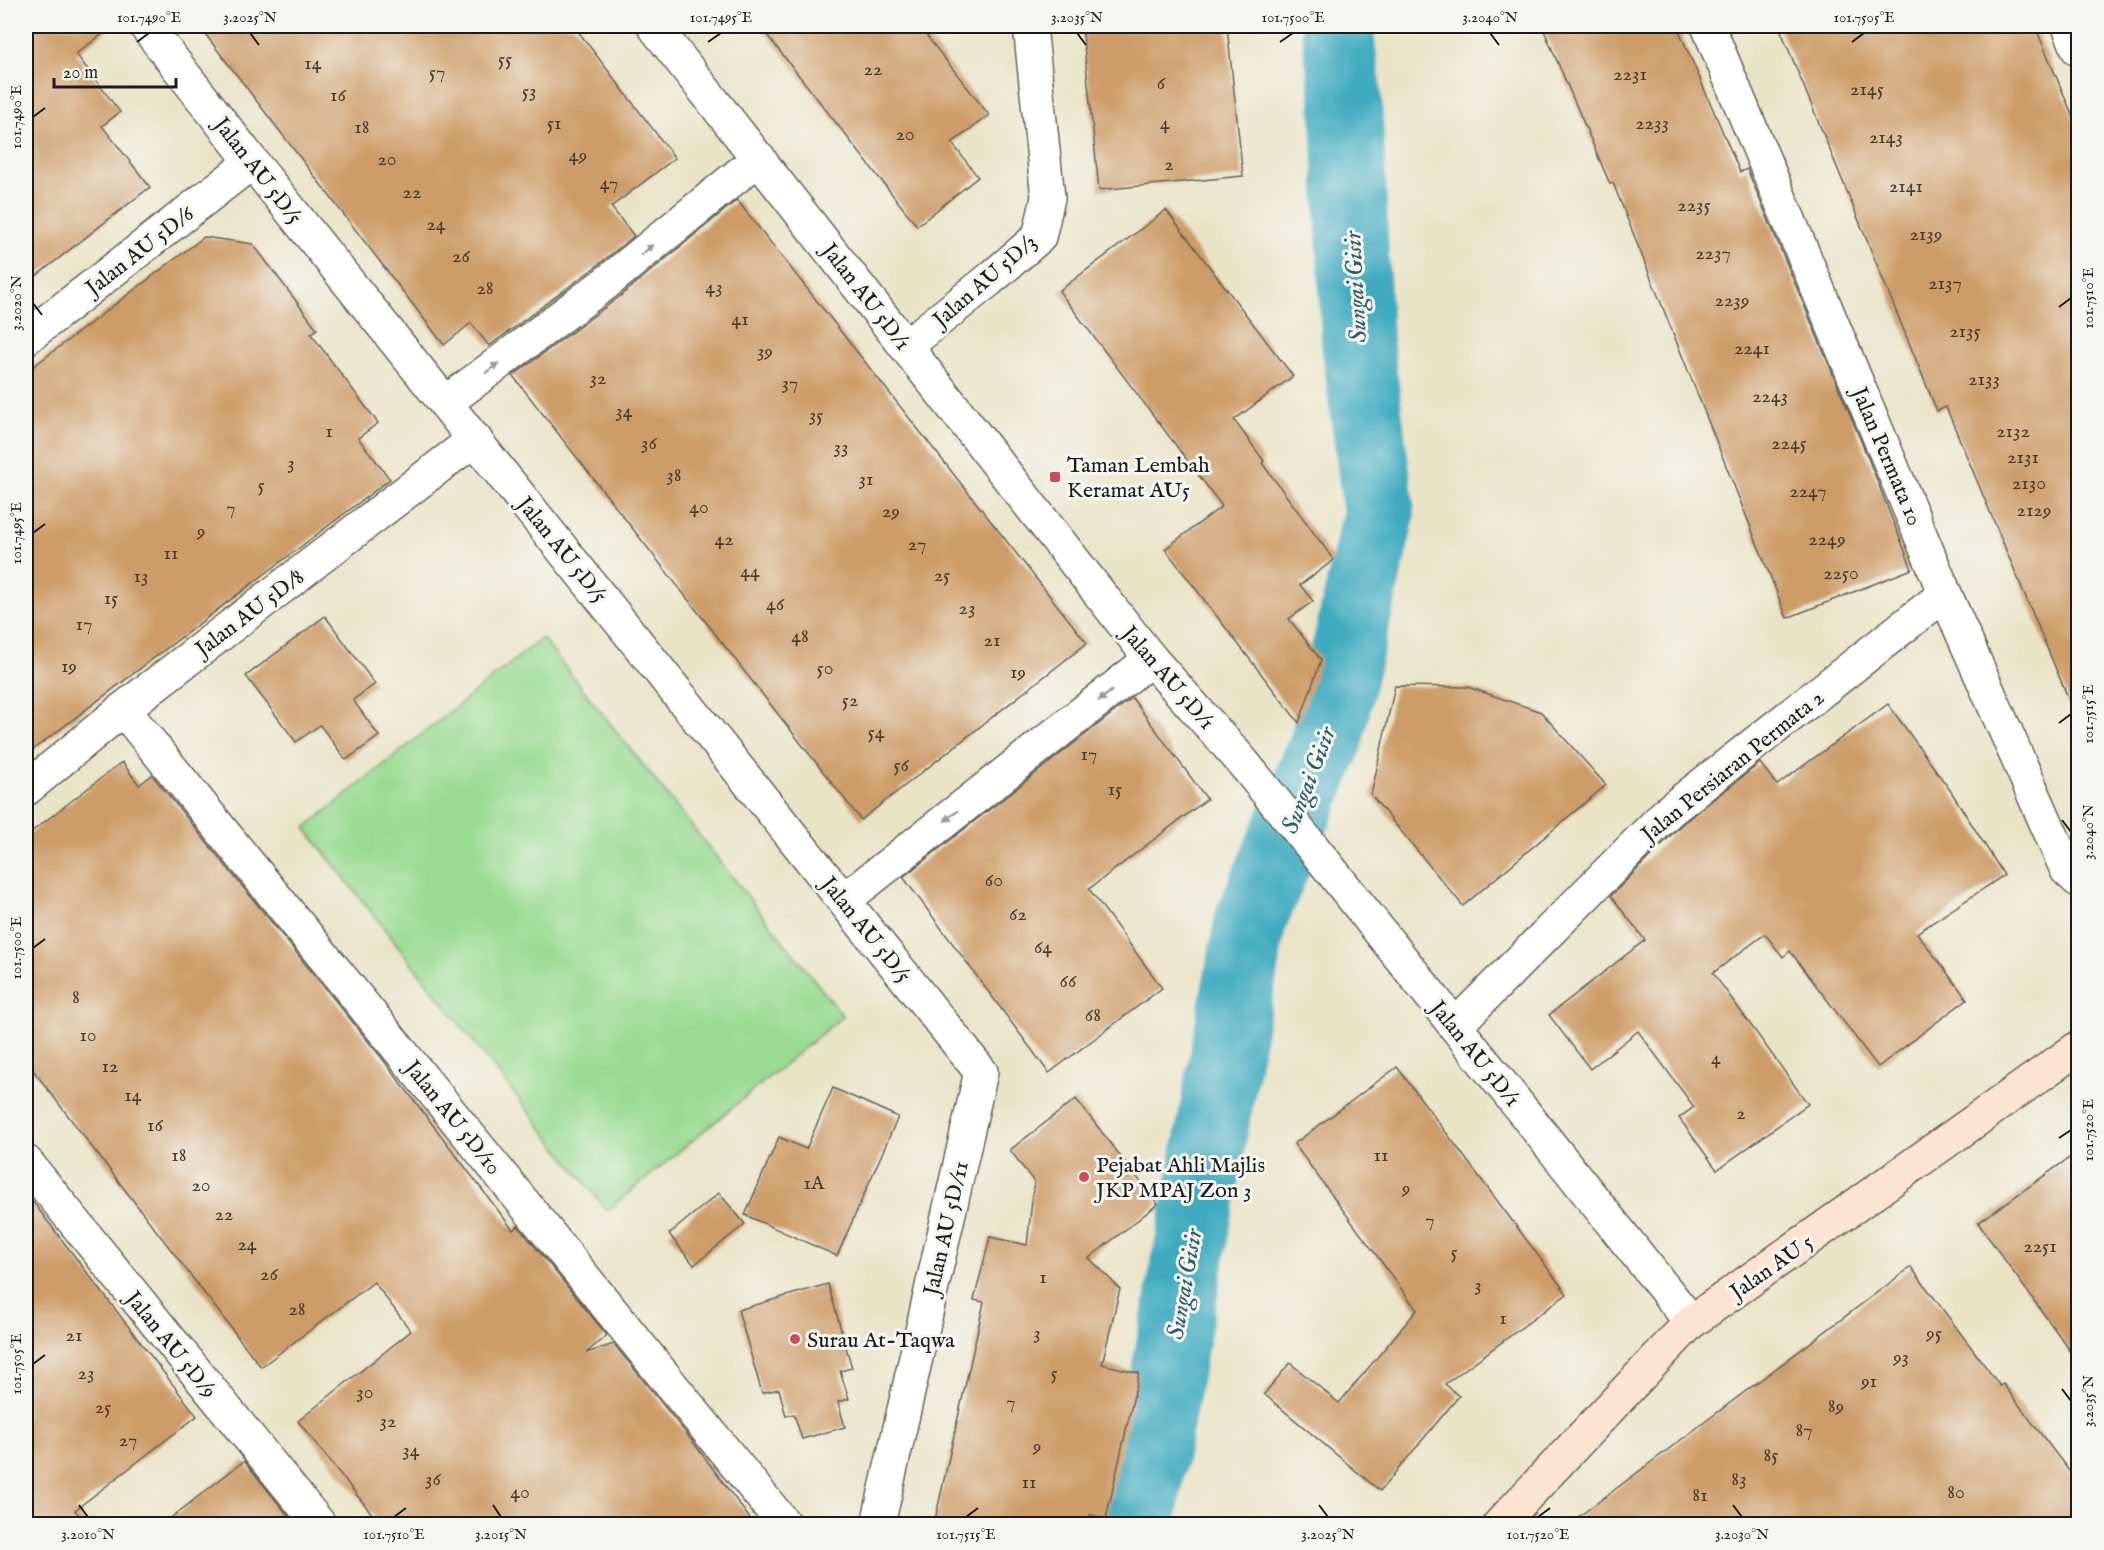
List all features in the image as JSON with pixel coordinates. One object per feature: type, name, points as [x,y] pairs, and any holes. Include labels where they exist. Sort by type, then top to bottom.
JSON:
[{"type":"main road","name":"Jalan AU 5","points":[[1500,1524],[1691,1322],[2076,1055]]},
{"type":"street","name":"Jalan AU 5D/5","points":[[146,26],[252,162],[981,1072]]},
{"type":"street","name":"Jalan AU 5D/1","points":[[654,26],[1151,660],[1240,759],[1326,864],[1691,1322]]},
{"type":"street","name":"Jalan AU 5D/3","points":[[906,346],[1039,237],[1048,198],[1030,26]]},
{"type":"street","name":"Jalan Permata 10","points":[[1708,26],[1945,594],[2067,870],[2079,880]]},
{"type":"street","points":[[2068,26],[2079,49]]},
{"type":"street","points":[[446,403],[606,283],[759,158]]},
{"type":"street","name":"Jalan AU 5D/6","points":[[26,338],[252,162]]},
{"type":"street","name":"Jalan AU 5D/8","points":[[26,789],[123,709],[475,439]]},
{"type":"street","name":"Jalan Persiaran Permata 2","points":[[1455,1026],[1669,811],[1945,594]]},
{"type":"street","points":[[844,900],[1151,660]]},
{"type":"street","name":"Jalan AU 5D/10","points":[[123,709],[784,1524]]},
{"type":"street","name":"Jalan AU 5D/11","points":[[878,1524],[981,1072]]},
{"type":"street","name":"Jalan AU 5D/9","points":[[26,1162],[319,1524]]},
{"type":"green space","points":[[542,638],[843,1016],[607,1211],[305,828]]},
{"type":"building","points":[[26,26],[113,26],[76,54],[120,112],[102,126],[150,187],[26,284]]},
{"type":"building","points":[[199,26],[574,26],[675,158],[611,207],[634,236],[489,346],[471,323],[444,345]]},
{"type":"building","points":[[760,26],[919,26],[989,115],[952,143],[978,177],[917,226]]},
{"type":"building","points":[[1082,26],[1227,26],[1243,176],[1099,190]]},
{"type":"building","points":[[1542,26],[1677,26],[1740,172],[1747,169],[1912,569],[1787,618],[1613,183],[1610,184]]},
{"type":"building","points":[[1779,26],[2035,26],[2079,131],[2079,724],[1946,407],[1937,411]]},
{"type":"building","points":[[737,200],[1087,643],[861,820],[513,376],[618,298]]},
{"type":"building","points":[[1166,210],[1293,376],[1234,420],[1264,461],[1262,463],[1334,560],[1300,585],[1313,601],[1289,619],[1321,660],[1299,723],[1165,549],[1222,506],[1059,291]]},
{"type":"building","points":[[204,237],[253,244],[317,329],[311,334],[378,423],[358,438],[390,479],[26,755],[26,372]]},
{"type":"building","points":[[325,616],[375,684],[353,700],[379,736],[346,760],[320,725],[296,742],[246,676]]},
{"type":"building","points":[[1395,686],[1468,687],[1541,712],[1606,785],[1463,906],[1371,795]]},
{"type":"building","points":[[1132,698],[1207,799],[1089,889],[1162,988],[1049,1073],[903,877]]},
{"type":"building","points":[[1888,704],[1950,790],[2004,875],[1917,933],[1967,999],[1878,1067],[1790,951],[1783,957],[1765,934],[1713,973],[1808,1104],[1717,1170],[1679,1118],[1694,1107],[1638,1031],[1590,1069],[1549,1015],[1645,940],[1611,896],[1681,825],[1760,763],[1777,785]]},
{"type":"building","points":[[122,762],[139,785],[152,775],[381,1057],[513,1230],[518,1226],[607,1335],[586,1353],[614,1344],[693,1442],[754,1524],[380,1524],[298,1421],[411,1331],[374,1282],[261,1367],[26,1061],[26,836]]},
{"type":"building","points":[[1397,1067],[1567,1294],[1445,1384],[1459,1396],[1380,1491],[1264,1394],[1290,1363],[1339,1403],[1417,1310],[1294,1144]]},
{"type":"building","points":[[833,1088],[898,1117],[837,1256],[745,1215],[779,1137],[806,1149]]},
{"type":"building","points":[[1076,1099],[1158,1204],[1089,1258],[1120,1289],[1102,1364],[1139,1373],[1106,1519],[1090,1515],[1089,1524],[934,1524],[984,1302],[974,1300],[990,1237],[1027,1245],[1034,1182],[1010,1150]]},
{"type":"building","points":[[2079,1151],[2079,1363],[1978,1223]]},
{"type":"building","points":[[26,1193],[197,1416],[75,1510],[87,1524],[26,1524]]},
{"type":"building","points":[[719,1193],[745,1224],[694,1265],[669,1234]]},
{"type":"building","points":[[1911,1267],[2000,1386],[2003,1384],[2079,1484],[2079,1524],[1569,1524]]},
{"type":"building","name":"Surau At-Taqwa","points":[[828,1284],[852,1368],[840,1371],[849,1399],[838,1402],[845,1427],[802,1439],[794,1414],[786,1416],[779,1389],[762,1393],[738,1310]]},
{"type":"building","points":[[244,1461],[295,1524],[163,1524]]},
{"type":"waterway","name":"Sungai Gisir","points":[[1139,1524],[1251,919],[1326,743],[1379,513],[1357,341],[1346,97],[1337,26]]},
{"type":"place","name":"Taman Lembah Keramat AU5","points":[[1055,477]]},
{"type":"place","name":"Pejabat Ahli Majlis JKP MPAJ Zon 3","points":[[1084,1177]]},
{"type":"place","name":"Surau At-Taqwa","points":[[795,1339]]}]
